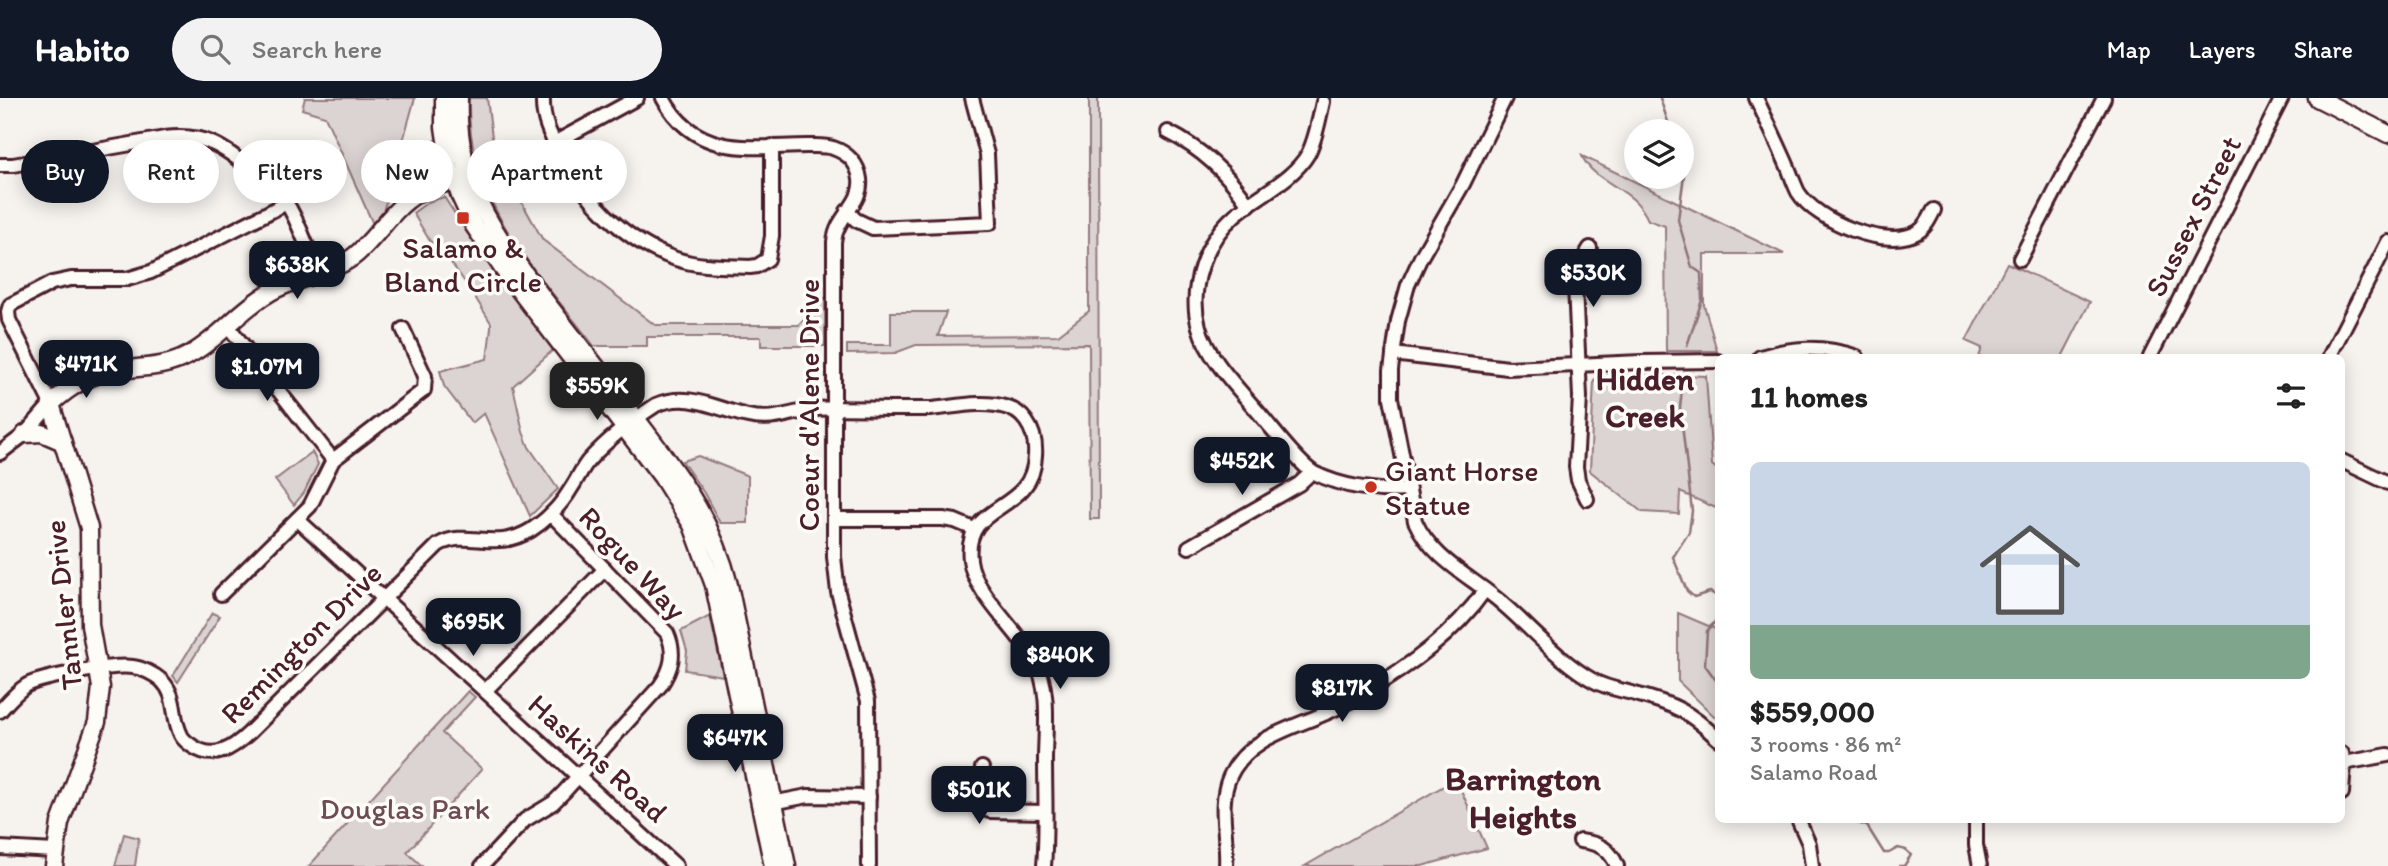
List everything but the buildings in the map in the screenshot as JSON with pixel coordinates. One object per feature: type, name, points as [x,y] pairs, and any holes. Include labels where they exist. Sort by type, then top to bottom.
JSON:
[{"type":"main road","points":[[444,98],[445,140],[461,180],[468,214],[489,250],[693,497],[710,528],[722,558],[767,804],[773,866]]},
{"type":"main road","points":[[459,98],[461,180]]},
{"type":"main road","points":[[2317,98],[2388,134]]},
{"type":"main road","points":[[51,404],[65,392],[99,374],[162,366],[180,360],[203,347],[270,292],[344,262],[363,249],[410,198],[428,189],[461,180]]},
{"type":"main road","name":"Tannler Drive","points":[[51,404],[90,534],[90,625],[101,696],[97,722],[60,823],[54,859]]},
{"type":"main road","points":[[25,434],[42,432],[63,442]]},
{"type":"main road","points":[[767,804],[787,866]]},
{"type":"street","points":[[543,98],[544,119],[553,140]]},
{"type":"street","points":[[560,140],[637,98]]},
{"type":"street","name":"Coeur d'Alene Drive","points":[[663,98],[681,122],[704,138],[734,146],[829,147],[848,156],[858,172],[860,186],[854,203],[835,232],[834,242],[835,557],[838,592],[868,701],[869,866]]},
{"type":"street","points":[[847,211],[856,220],[873,228],[990,223],[987,154],[972,98]]},
{"type":"street","points":[[1505,98],[1463,184],[1414,271],[1401,307],[1393,354],[1391,398],[1415,522],[1439,555],[1594,681],[1684,710],[1715,736]]},
{"type":"street","points":[[1756,98],[1798,192],[1810,206],[1826,217],[1861,232],[1894,238],[1918,233],[1929,221],[1934,210]]},
{"type":"street","points":[[2020,259],[2104,98]]},
{"type":"street","name":"Sussex Street","points":[[2152,354],[2282,98]]},
{"type":"street","points":[[1323,103],[1308,153],[1287,177],[1233,217],[1203,260],[1197,289],[1199,327],[1220,367],[1312,472],[1349,485],[1382,490],[1408,490]]},
{"type":"street","points":[[1168,132],[1185,140],[1218,165],[1249,205]]},
{"type":"street","points":[[0,164],[20,164],[163,138],[201,138],[226,150],[274,188],[294,215],[318,274]]},
{"type":"street","points":[[594,203],[622,228],[659,252],[678,260],[714,266],[757,266],[768,259],[772,236],[772,146]]},
{"type":"street","name":"Tannler Drive","points":[[51,404],[9,320],[10,305],[52,283],[85,277],[127,279],[151,272],[286,204]]},
{"type":"street","points":[[2331,354],[2388,242]]},
{"type":"street","points":[[1587,499],[1578,480],[1576,467],[1580,397],[1575,285],[1577,269],[1590,248]]},
{"type":"street","points":[[228,326],[333,460]]},
{"type":"street","points":[[221,594],[297,519],[316,496],[333,460],[424,390],[425,376],[403,329]]},
{"type":"street","points":[[1770,354],[1807,347],[1848,354]]},
{"type":"street","points":[[1393,354],[1503,368],[1715,361]]},
{"type":"street","name":"Remington Drive","points":[[0,711],[12,696],[26,686],[51,677],[133,667],[159,677],[173,698],[177,723],[184,740],[200,751],[214,754],[225,751],[235,746],[438,545],[447,540],[505,541],[529,531],[551,514],[572,488],[589,460],[656,405],[677,399],[695,400],[750,417],[763,418],[813,410],[1003,406],[1019,414],[1034,433],[1033,474],[1019,495],[985,517],[974,529]]},
{"type":"street","points":[[0,453],[25,434],[51,404]]},
{"type":"street","points":[[2345,462],[2388,483]]},
{"type":"street","points":[[1189,547],[1299,484],[1312,472]]},
{"type":"street","name":"Rogue Way","points":[[482,866],[525,820],[553,803],[579,776],[660,686],[672,664],[672,647],[667,633],[551,514]]},
{"type":"street","name":"Haskins Road","points":[[297,519],[675,866]]},
{"type":"street","points":[[835,519],[943,519],[974,529],[970,546],[973,572],[1032,656],[1042,679],[1045,700],[1044,866]]},
{"type":"street","points":[[485,691],[605,569]]},
{"type":"street","points":[[1226,866],[1223,807],[1225,795],[1231,774],[1245,754],[1270,736],[1329,712],[1380,683],[1429,650],[1450,632],[1485,590]]},
{"type":"street","points":[[2345,758],[2388,755]]},
{"type":"street","points":[[982,768],[979,799],[982,809],[1045,812]]},
{"type":"street","points":[[767,804],[808,796],[869,797]]},
{"type":"street","points":[[1800,823],[1809,844],[1812,866]]},
{"type":"street","points":[[1976,823],[1980,866]]},
{"type":"street","points":[[1580,841],[1602,846],[1610,853],[1617,866]]},
{"type":"street","points":[[0,848],[54,859]]},
{"type":"green space","points":[[305,98],[415,98],[403,140],[361,140],[361,197],[347,166],[347,140],[336,140],[325,116],[302,109]]},
{"type":"green space","points":[[469,98],[487,98],[492,140],[472,140]]},
{"type":"green space","points":[[1089,98],[1098,98],[1099,519],[1090,519],[1089,344],[916,345],[895,353],[847,354],[847,345],[891,345],[891,312],[946,312],[938,336],[1058,335],[1089,311]]},
{"type":"green space","points":[[1582,156],[1624,176],[1624,189],[1650,189],[1784,254],[1704,254],[1704,305],[1717,351],[1666,351],[1665,226],[1648,220],[1633,199],[1588,166]]},
{"type":"green space","points":[[364,203],[386,203],[383,212],[373,224]]},
{"type":"green space","points":[[427,203],[448,203],[479,251],[553,350],[513,386],[529,447],[558,489],[530,516],[484,413],[472,423],[444,386],[440,371],[487,359],[491,323],[470,289],[441,249],[430,241],[413,213]]},
{"type":"green space","points":[[493,203],[522,203],[543,240],[655,325],[799,325],[825,298],[825,346],[761,346],[761,337],[647,337],[647,346],[594,346],[508,232]]},
{"type":"green space","points":[[2007,263],[2090,302],[2064,354],[1980,354],[1982,348],[1966,341]]},
{"type":"green space","points":[[1600,376],[1706,376],[1712,465],[1715,468],[1715,508],[1680,492],[1679,514],[1642,512],[1590,471],[1594,380]]},
{"type":"green space","points":[[312,452],[318,464],[304,493],[294,505],[275,480]]},
{"type":"green space","points":[[698,456],[748,476],[748,523],[720,523],[682,461]]},
{"type":"green space","points":[[212,613],[220,616],[178,682],[173,676]]},
{"type":"green space","points":[[1678,613],[1715,629],[1715,717],[1678,681]]},
{"type":"green space","points":[[710,616],[723,676],[685,670],[687,651],[681,631]]},
{"type":"green space","name":"Douglas Park","points":[[468,691],[475,697],[442,733],[482,769],[407,852],[422,866],[309,866]]},
{"type":"green space","points":[[1456,779],[1487,848],[1422,866],[1305,866]]},
{"type":"green space","points":[[124,834],[139,838],[135,866],[115,866]]},
{"type":"waterway","points":[[1660,98],[1667,119]]},
{"type":"waterway","points":[[1682,189],[1678,220],[1692,267],[1701,273],[1702,300],[1687,346]]},
{"type":"waterway","points":[[1684,373],[1680,407],[1692,511],[1689,532],[1673,557],[1687,591],[1694,597],[1710,592],[1715,595]]},
{"type":"waterway","points":[[1715,622],[1707,631],[1705,665],[1715,679]]},
{"type":"waterway","points":[[1858,823],[1867,826],[1884,853],[1898,848],[1911,855],[1904,866],[1899,866]]},
{"type":"place","name":"Salamo & Bland Circle","points":[[463,218]]},
{"type":"place","name":"Giant Horse Statue","points":[[1371,487]]},
{"type":"district","name":"Hidden Creek","points":[[1645,398]]},
{"type":"district","name":"Barrington Heights","points":[[1523,797]]}]
